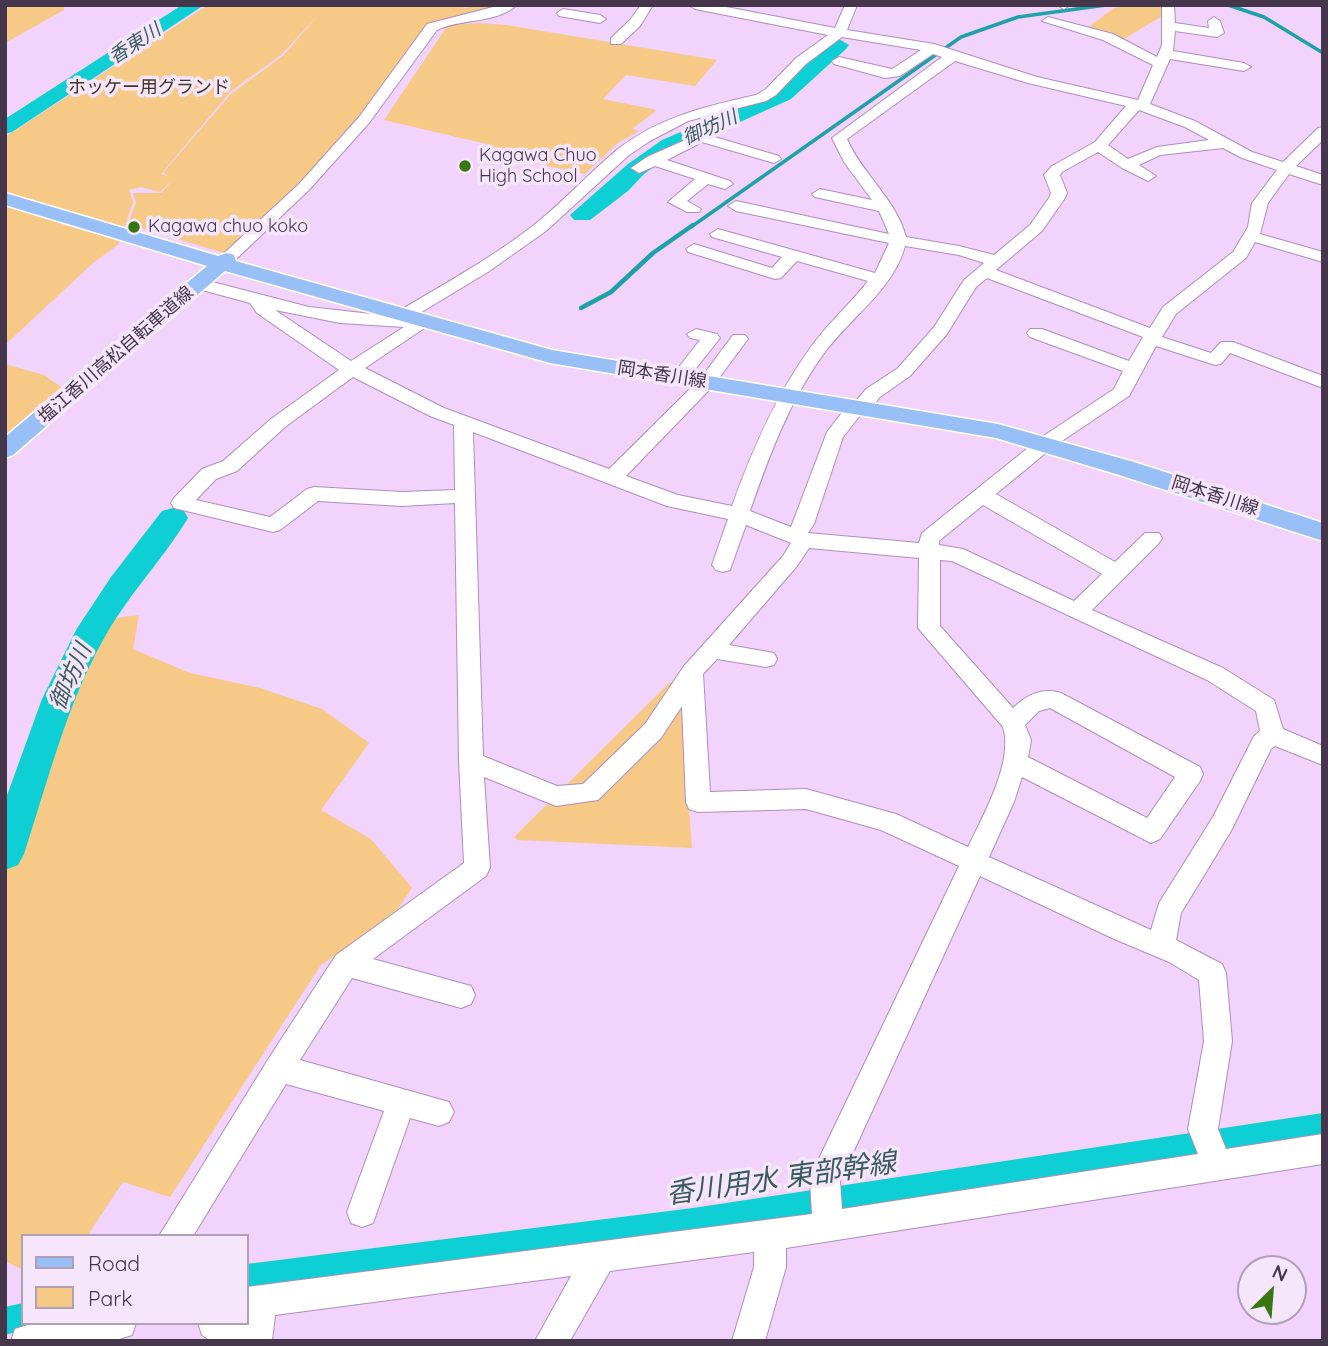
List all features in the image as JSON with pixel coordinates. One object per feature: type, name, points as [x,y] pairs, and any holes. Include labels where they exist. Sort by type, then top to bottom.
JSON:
[{"type":"main road","name":"岡本香川線","points":[[5,199],[551,356],[953,422],[1046,443],[1323,532]]},
{"type":"main road","name":"塩江香川高松自転車道線","points":[[5,450],[223,261]]},
{"type":"street","points":[[223,261],[304,187],[358,127],[432,27],[442,21],[492,13],[511,5]]},
{"type":"street","points":[[583,16],[593,5]]},
{"type":"street","points":[[616,41],[635,23],[647,5]]},
{"type":"street","points":[[695,5],[766,12],[839,33],[934,48],[952,57],[1139,105],[1189,124],[1247,155],[1323,180]]},
{"type":"street","points":[[463,496],[402,499],[314,494],[273,525],[181,503],[209,474],[230,466],[278,422],[482,268],[540,228],[624,152],[683,118],[761,98],[771,92],[801,61],[839,33],[851,5]]},
{"type":"street","points":[[471,761],[556,796],[589,793],[653,731],[692,673],[790,561],[834,436],[873,393],[904,372],[941,330],[970,284],[1036,228],[1057,198],[1059,192],[1052,175],[1056,169],[1100,145],[1139,105],[1169,46],[1168,5]]},
{"type":"street","points":[[563,13],[600,19]]},
{"type":"street","points":[[1048,20],[1108,37],[1138,54],[1244,67]]},
{"type":"street","points":[[1168,26],[1217,33],[1214,21]]},
{"type":"street","points":[[839,61],[885,74],[895,74],[934,48]]},
{"type":"street","points":[[723,565],[738,514],[787,395],[819,348],[892,259],[898,240],[897,230],[842,149],[839,138],[937,65],[952,57]]},
{"type":"street","points":[[828,1226],[825,1180],[975,864],[1002,802],[1019,740],[1013,723],[929,628],[929,538],[1046,443],[1122,392],[1169,311],[1240,255],[1260,217],[1261,203],[1286,168],[1318,133],[1323,131]]},
{"type":"street","points":[[725,184],[646,164],[701,137],[774,159]]},
{"type":"street","points":[[645,138],[672,150]]},
{"type":"street","points":[[1127,164],[1157,151],[1226,144]]},
{"type":"street","points":[[1100,145],[1107,153],[1148,176]]},
{"type":"street","points":[[693,209],[676,202],[706,178]]},
{"type":"street","points":[[820,194],[883,207]]},
{"type":"street","points":[[736,206],[898,240],[966,251],[990,267],[1152,337],[1215,360],[1227,346],[1323,382]]},
{"type":"street","points":[[794,255],[775,274],[701,251],[722,235],[794,255],[877,279]]},
{"type":"street","points":[[1251,236],[1292,240],[1323,257]]},
{"type":"street","points":[[197,283],[258,302],[398,324],[416,318]]},
{"type":"street","points":[[258,302],[263,309],[350,370],[437,412],[674,501],[738,514],[799,538],[956,554],[1215,674],[1266,706],[1273,735]]},
{"type":"street","points":[[680,377],[711,338],[696,334]]},
{"type":"street","points":[[1036,334],[1133,369]]},
{"type":"street","points":[[612,478],[707,382],[739,339]]},
{"type":"street","points":[[176,1234],[346,964],[477,867],[471,761],[463,422]]},
{"type":"street","points":[[983,496],[1117,573]]},
{"type":"street","points":[[1077,612],[1152,538]]},
{"type":"street","points":[[712,650],[766,659]]},
{"type":"street","points":[[692,673],[698,802],[806,799],[887,821],[975,864],[1162,946],[1212,973],[1218,1041],[1203,1129],[1218,1164]]},
{"type":"street","points":[[1013,723],[1032,703],[1053,699],[1191,774],[1151,832],[1015,762]]},
{"type":"street","points":[[1273,735],[1323,756]]},
{"type":"street","points":[[1162,946],[1168,911],[1222,824],[1262,743],[1273,735]]},
{"type":"street","points":[[346,964],[461,995]]},
{"type":"street","points":[[279,1068],[439,1112]]},
{"type":"street","points":[[362,1212],[402,1101]]},
{"type":"street","points":[[256,1341],[254,1302],[770,1235],[1323,1149]]},
{"type":"street","points":[[748,1341],[770,1267],[770,1235]]},
{"type":"street","points":[[551,1341],[601,1256]]},
{"type":"street","points":[[27,1341],[110,1325]]},
{"type":"street","points":[[218,1325],[232,1336],[228,1341]]},
{"type":"green space","points":[[5,5],[64,5],[64,10],[5,43]]},
{"type":"green space","name":"ホッケー用グランド","points":[[208,5],[455,5],[466,8],[471,5],[506,5],[465,19],[446,19],[433,23],[360,120],[293,189],[224,253],[128,224],[136,202],[133,193],[161,193],[174,179],[160,192],[141,187],[129,190],[133,202],[119,244],[93,263],[5,345],[5,137]],"holes":[[[319,14],[284,55],[231,94],[163,173],[169,177],[161,174],[231,91],[281,55]]]},
{"type":"green space","points":[[1163,5],[1164,15],[1122,40],[1086,29],[1114,8]]},
{"type":"green space","points":[[448,25],[506,25],[717,60],[695,86],[626,75],[603,99],[657,110],[632,129],[639,131],[618,143],[585,174],[487,153],[495,146],[384,120]]},
{"type":"green space","points":[[5,364],[44,375],[64,389],[5,441]]},
{"type":"green space","points":[[139,615],[133,649],[190,673],[260,688],[322,709],[369,743],[321,810],[371,839],[412,888],[395,913],[321,965],[170,1197],[123,1182],[88,1234],[21,1234],[21,1269],[5,1261],[5,866],[66,698],[96,636],[116,618]]},
{"type":"green space","points":[[679,679],[692,848],[518,840],[514,837],[669,683]]},
{"type":"waterway","name":"香東川","points":[[5,128],[195,5]]},
{"type":"waterway","points":[[691,227],[961,37],[1018,17],[1106,5]]},
{"type":"waterway","points":[[1228,5],[1264,17],[1323,53]]},
{"type":"waterway","name":"御坊川","points":[[582,215],[620,186],[636,169],[670,145],[784,95],[839,45]]},
{"type":"waterway","points":[[581,308],[611,292],[653,253],[693,225]]},
{"type":"waterway","name":"御坊川","points":[[5,854],[59,699],[87,638],[122,585],[173,518]]},
{"type":"waterway","name":"香川用水 東部幹線","points":[[248,1278],[693,1221],[1323,1125]]},
{"type":"waterway","name":"香川用水 東部幹線","points":[[5,1321],[21,1317]]},
{"type":"place","name":"Kagawa Chuo High School","points":[[465,166]]},
{"type":"place","name":"Kagawa chuo koko","points":[[134,227]]}]
